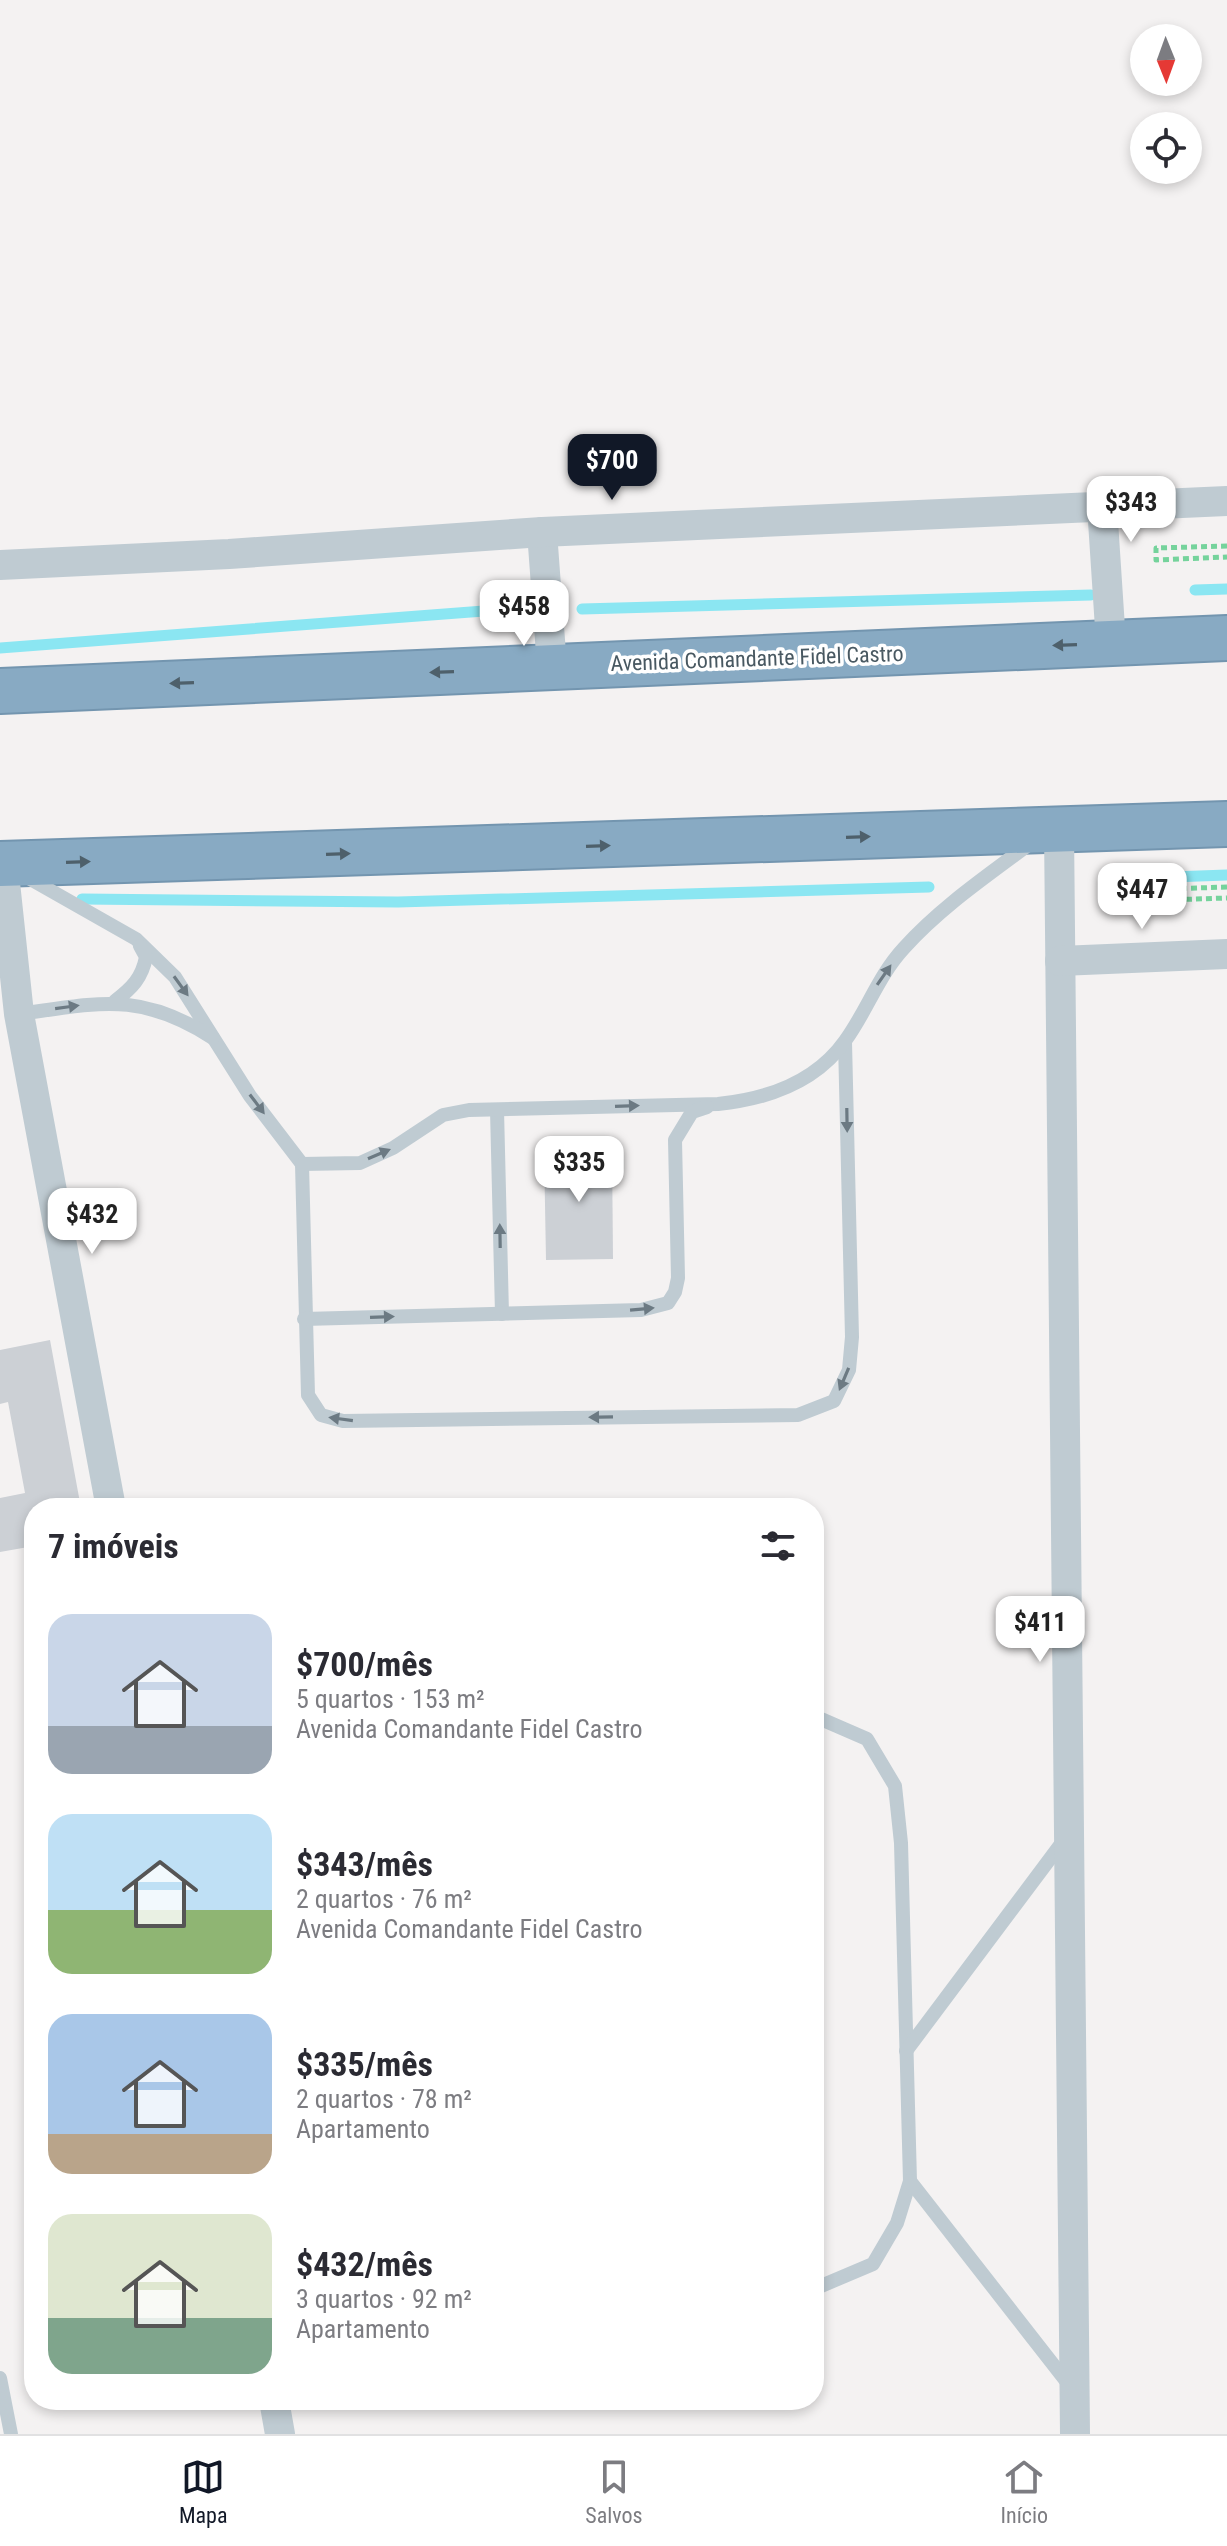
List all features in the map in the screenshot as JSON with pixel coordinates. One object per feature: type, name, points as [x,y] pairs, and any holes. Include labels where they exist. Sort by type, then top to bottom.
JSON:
[{"type":"highway","name":"Avenida Comandante Fidel Castro","points":[[0,691],[1227,638]]},
{"type":"highway","points":[[1,864],[1227,824]]},
{"type":"street","points":[[0,565],[229,554],[542,532],[1227,501]]},
{"type":"street","points":[[1102,506],[1111,643]]},
{"type":"street","points":[[542,532],[552,667]]},
{"type":"street","points":[[1053,830],[1060,961],[1075,2434]]},
{"type":"street","points":[[1,864],[9,1014],[109,1498]]},
{"type":"street","points":[[1060,961],[1227,954]]},
{"type":"street","points":[[276,2410],[280,2434]]},
{"type":"lane","points":[[302,1164],[360,1163],[393,1148],[443,1115],[497,1110],[718,1104],[754,1101],[785,1091],[845,1042],[869,996],[902,949],[941,911],[1053,830]]},
{"type":"lane","points":[[1,864],[136,939],[175,977],[250,1096],[302,1164],[308,1395],[321,1415],[343,1421],[798,1415],[834,1401],[849,1370],[852,1337],[845,1042]]},
{"type":"lane","points":[[115,1001],[133,987],[143,971],[146,957],[136,939]]},
{"type":"lane","points":[[9,1014],[115,1001],[172,1015],[217,1041]]},
{"type":"lane","points":[[304,1319],[641,1310],[668,1303],[675,1292],[678,1278],[675,1140],[692,1112],[718,1104]]},
{"type":"lane","points":[[497,1110],[502,1314]]},
{"type":"lane","points":[[824,1720],[867,1739],[895,1786],[901,1843],[910,2181],[897,2223],[873,2264],[824,2285]]},
{"type":"lane","points":[[906,2051],[1069,1834]]},
{"type":"lane","points":[[910,2181],[1075,2392]]},
{"type":"lane","points":[[0,2378],[11,2434]]},
{"type":"path","points":[[1227,546],[1156,548],[1156,560],[1227,557]]},
{"type":"path","points":[[1227,887],[1167,889],[1167,900],[1227,898]]},
{"type":"building","points":[[612,1148],[613,1259],[546,1260],[544,1149]]},
{"type":"building","points":[[50,1340],[79,1498],[24,1498],[24,1548],[0,1552],[0,1498],[25,1493],[8,1402],[0,1404],[0,1350]]},
{"type":"waterway","points":[[1195,590],[1227,589]]},
{"type":"waterway","points":[[582,609],[1091,595]]},
{"type":"waterway","points":[[0,648],[497,610]]},
{"type":"waterway","points":[[1143,878],[1227,875]]},
{"type":"waterway","points":[[82,899],[398,902],[929,887]]}]
